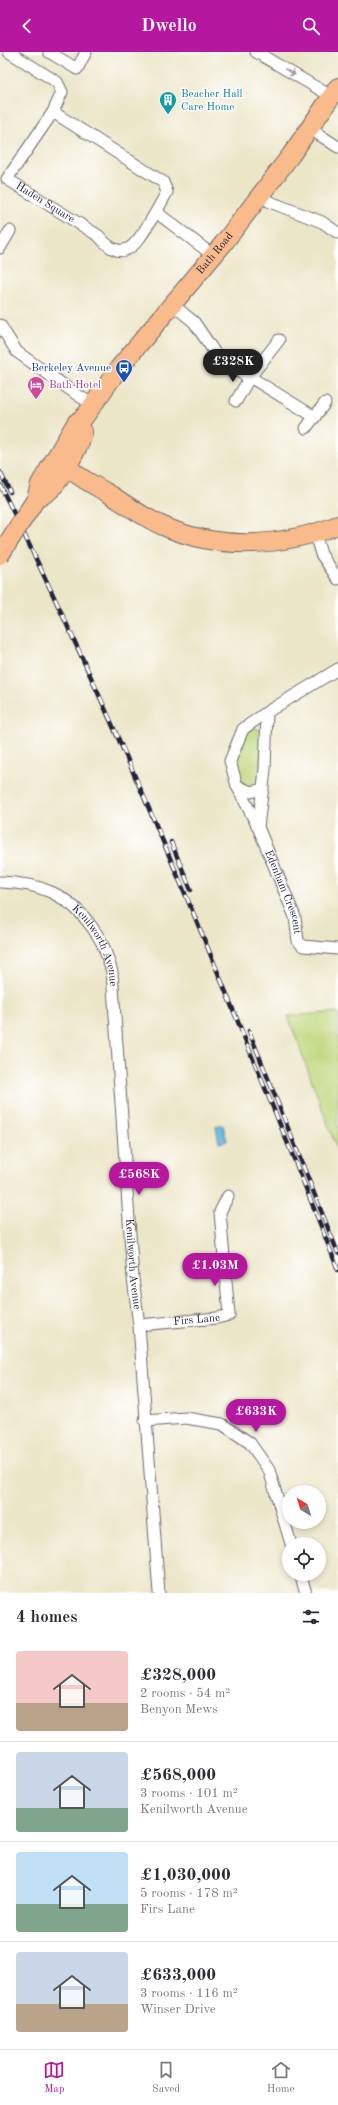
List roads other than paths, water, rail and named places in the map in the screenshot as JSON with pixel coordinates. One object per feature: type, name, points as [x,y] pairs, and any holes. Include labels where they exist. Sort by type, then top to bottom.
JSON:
[{"type":"main road","name":"Bath Road","points":[[0,554],[42,491],[65,460],[76,423],[89,410],[119,368],[214,256],[261,195],[335,92]]},
{"type":"main road","points":[[65,460],[100,488],[162,526],[211,541],[257,544],[282,541],[315,533],[338,525]]},
{"type":"main road","points":[[42,491],[68,486],[100,488]]},
{"type":"street","points":[[9,52],[57,82],[62,92],[53,112]]},
{"type":"street","points":[[49,52],[77,69],[86,52]]},
{"type":"street","points":[[256,52],[335,92]]},
{"type":"street","name":"Haden Square","points":[[53,112],[163,182],[167,192],[134,246],[127,250],[116,250],[106,245],[99,236],[4,176],[53,112]]},
{"type":"street","points":[[309,128],[338,147]]},
{"type":"street","points":[[261,195],[270,202],[322,222],[338,233]]},
{"type":"street","points":[[156,212],[214,256]]},
{"type":"street","points":[[0,248],[10,232]]},
{"type":"street","points":[[173,305],[194,322],[215,353],[239,372],[250,377],[315,417]]},
{"type":"street","points":[[0,325],[17,352],[79,396],[89,410]]},
{"type":"street","points":[[236,403],[250,377],[280,340]]},
{"type":"street","points":[[306,428],[325,403]]},
{"type":"street","points":[[315,533],[321,554],[338,579]]},
{"type":"street","name":"Edenham Crescent","points":[[338,669],[266,712],[243,729],[230,761],[237,786],[258,827],[295,917],[298,941],[303,946],[338,949]]},
{"type":"street","name":"Edenham Crescent","points":[[258,827],[265,770],[266,712]]},
{"type":"street","points":[[237,786],[251,792],[263,789]]},
{"type":"street","name":"Kenilworth Avenue","points":[[0,882],[21,882],[35,885],[65,898],[85,918],[101,941],[112,972],[133,1278],[139,1326],[159,1593]]},
{"type":"street","name":"Firs Lane","points":[[139,1326],[217,1318],[229,1315],[220,1212],[228,1196]]},
{"type":"street","points":[[145,1421],[186,1418],[222,1424],[250,1443],[269,1470],[289,1537]]},
{"type":"street","points":[[302,1581],[306,1593]]},
{"type":"water","points":[[223,1125],[227,1141],[219,1143],[216,1127]]},
{"type":"railway","points":[[0,472],[10,492]]},
{"type":"railway","points":[[0,485],[68,626],[132,769],[194,914],[286,1138],[338,1270]]},
{"type":"railway","points":[[171,842],[191,890]]},
{"type":"railway","points":[[249,1031],[338,1253]]},
{"type":"place","name":"Beacher Hall Care Home","points":[[168,115]]},
{"type":"place","name":"Berkeley Avenue","points":[[124,383]]},
{"type":"place","name":"Bath Hotel","points":[[36,400]]}]
